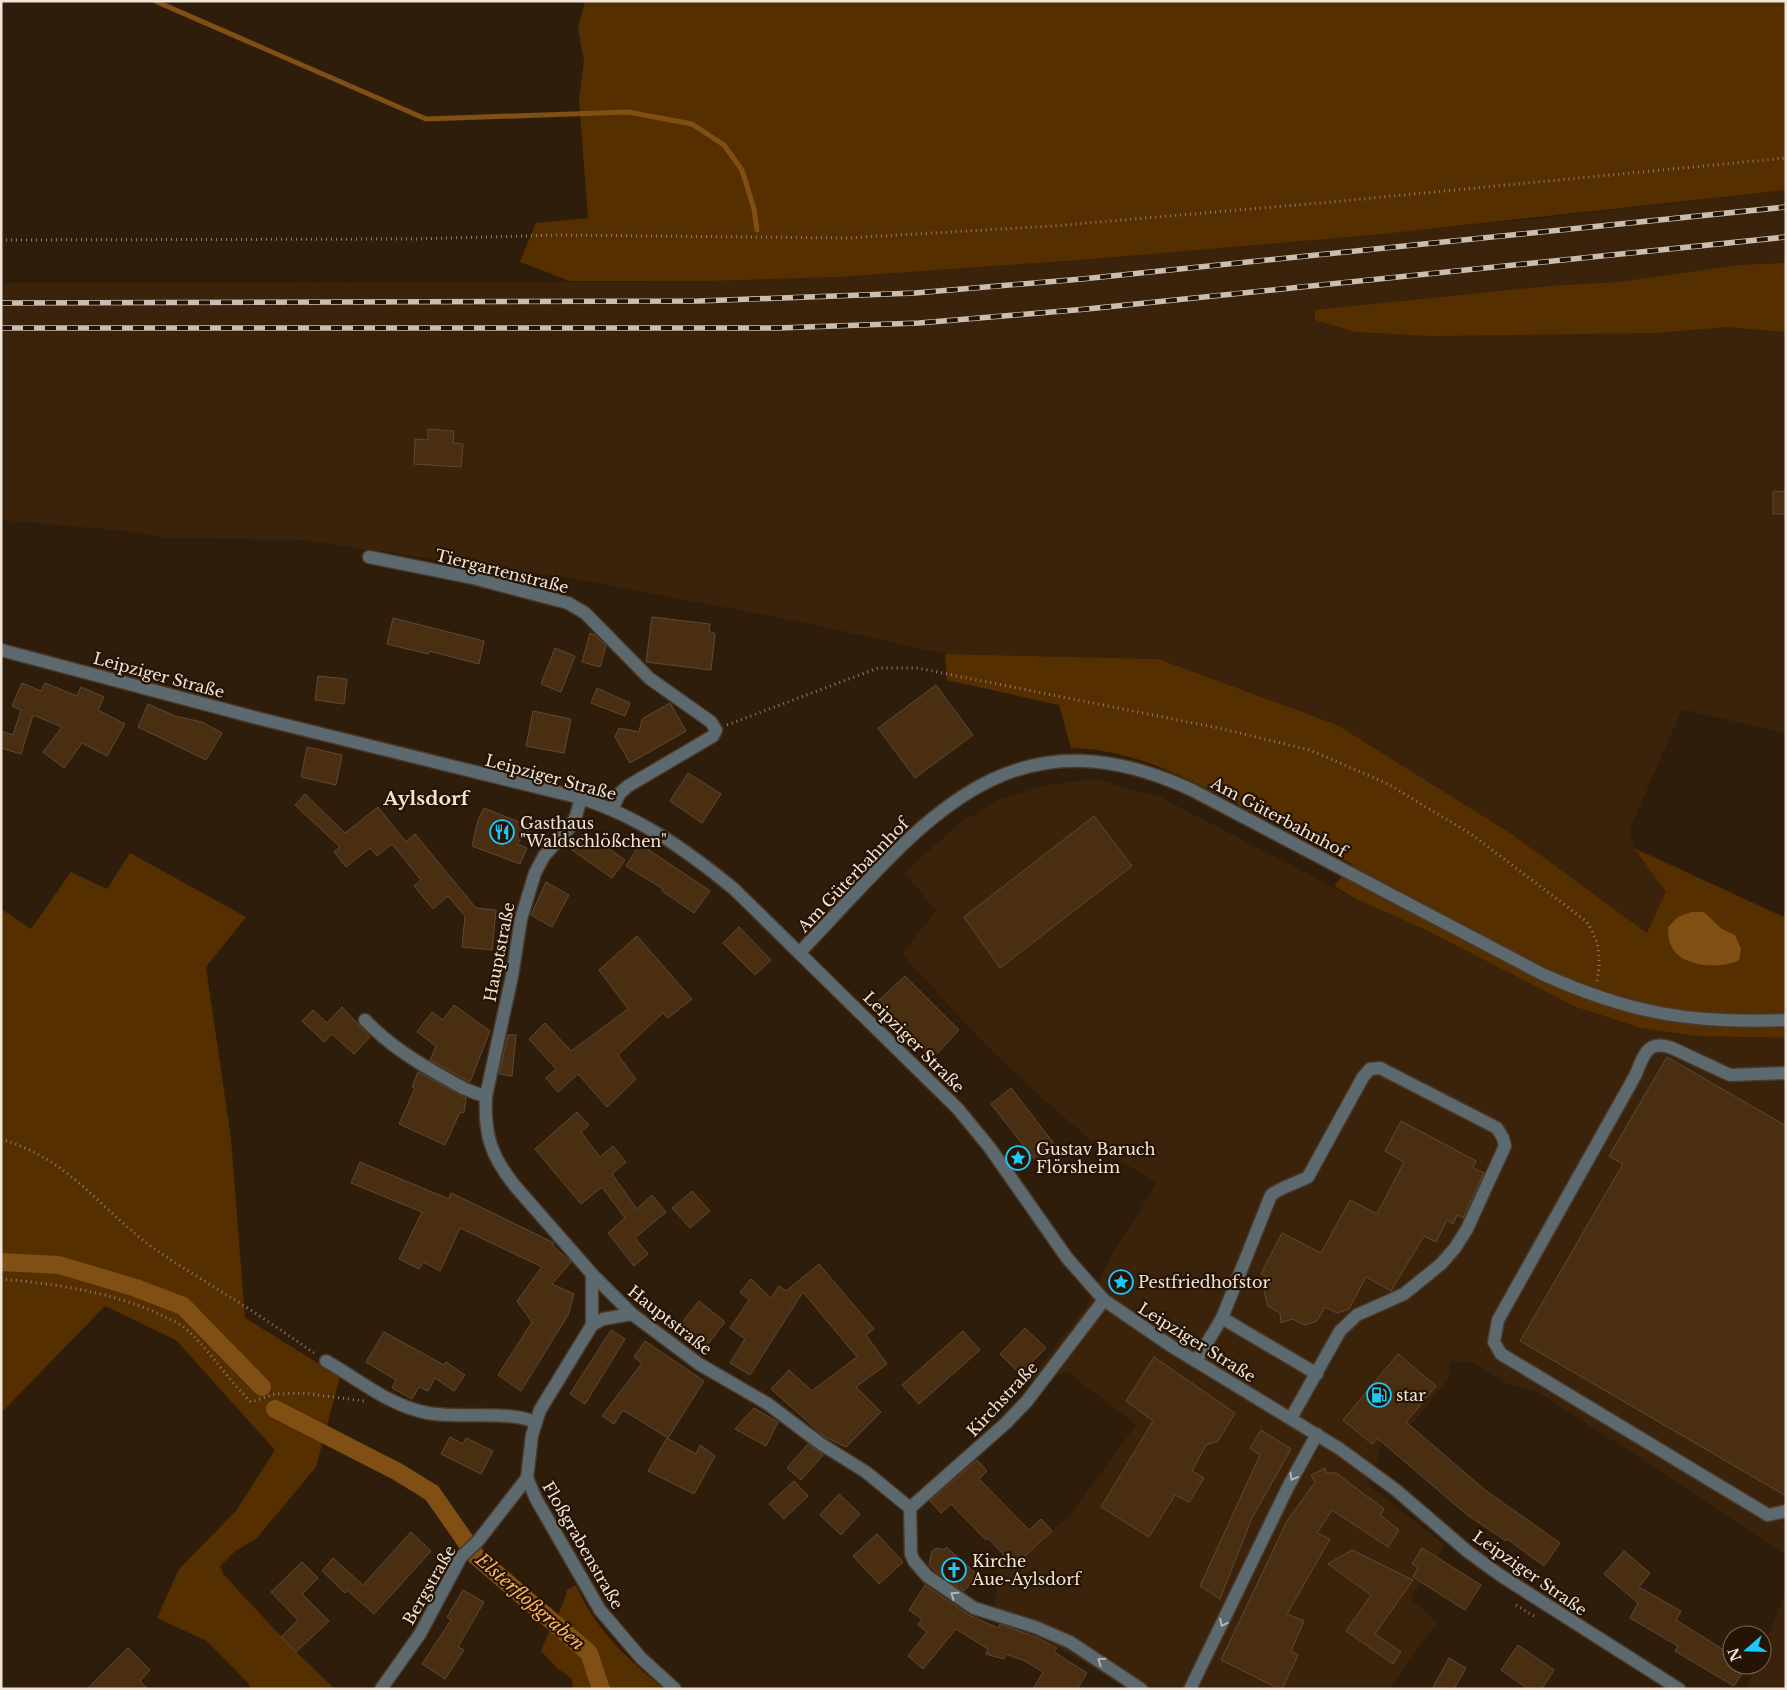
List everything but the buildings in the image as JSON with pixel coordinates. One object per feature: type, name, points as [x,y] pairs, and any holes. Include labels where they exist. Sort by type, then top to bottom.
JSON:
[{"type":"street","name":"Tiergartenstraße","points":[[369,557],[474,578],[568,603],[585,612],[643,673],[705,716],[716,730]]},
{"type":"street","name":"Leipziger Straße","points":[[1,650],[280,724],[581,798],[612,809],[648,826],[716,873],[800,952],[958,1109],[990,1148],[1067,1258],[1104,1300],[1196,1361],[1317,1434],[1380,1477],[1467,1550],[1517,1587],[1679,1689]]},
{"type":"street","points":[[612,809],[620,794],[628,786],[705,742],[716,730]]},
{"type":"street","name":"Am Güterbahnhof","points":[[800,952],[907,842],[961,795],[990,778],[1022,767],[1057,761],[1090,760],[1136,768],[1185,787],[1535,971],[1593,996],[1626,1006],[1682,1017],[1745,1021],[1786,1020]]},
{"type":"street","name":"Hauptstraße","points":[[581,798],[576,816],[570,827],[544,856],[535,873],[521,919],[512,976],[486,1096],[486,1132],[496,1160],[515,1186],[592,1274],[632,1314],[699,1364],[768,1404],[821,1444],[866,1472],[910,1508]]},
{"type":"street","points":[[365,1020],[383,1039],[411,1060],[470,1092],[486,1096]]},
{"type":"street","points":[[1786,1073],[1730,1075],[1662,1044],[1652,1046],[1645,1054],[1635,1076],[1498,1320],[1494,1342],[1501,1354],[1768,1515],[1786,1512]]},
{"type":"street","points":[[1196,1361],[1222,1318],[1271,1195],[1281,1187],[1308,1177],[1363,1077],[1370,1069],[1380,1068],[1497,1128],[1505,1146],[1467,1229],[1455,1248],[1441,1264],[1404,1294],[1357,1315],[1340,1331],[1291,1418]]},
{"type":"street","points":[[592,1274],[592,1325],[603,1319],[632,1314]]},
{"type":"street","name":"Kirchstraße","points":[[910,1508],[950,1474],[1022,1407],[1104,1300]]},
{"type":"street","points":[[1222,1318],[1317,1374]]},
{"type":"street","name":"Floßgrabenstraße","points":[[592,1325],[535,1422],[529,1449],[527,1478],[536,1499],[600,1610],[636,1653],[675,1689]]},
{"type":"street","points":[[326,1361],[354,1376],[383,1397],[400,1405],[430,1413],[517,1417],[535,1422]]},
{"type":"street","points":[[1190,1689],[1288,1487],[1317,1434]]},
{"type":"street","name":"Bergstraße","points":[[381,1689],[420,1634],[461,1557],[478,1541],[527,1478]]},
{"type":"street","points":[[910,1508],[911,1554],[914,1561],[928,1576],[974,1608],[1035,1627],[1070,1642],[1141,1689]]},
{"type":"path","points":[[1,240],[412,240],[558,235],[848,238],[1053,226],[1332,202],[1786,158]]},
{"type":"path","points":[[716,730],[878,668],[917,668],[1208,726],[1310,750],[1386,783],[1471,834],[1586,921],[1596,936],[1600,961],[1593,996]]},
{"type":"path","points":[[1,1139],[46,1156],[72,1175],[148,1244],[188,1273],[221,1291],[326,1361]]},
{"type":"path","points":[[1,1279],[42,1282],[138,1303],[183,1326],[204,1347],[236,1388],[251,1402],[275,1394],[303,1393],[360,1401],[383,1397]]},
{"type":"shaded area","points":[[585,1],[1786,1],[1786,190],[1382,234],[1080,260],[839,277],[707,281],[570,281],[520,262],[536,223],[588,218],[579,99],[584,61],[578,28]]},
{"type":"shaded area","points":[[1786,190],[1786,734],[1682,709],[1629,831],[1634,848],[1667,892],[1647,933],[1513,835],[1158,659],[945,654],[802,622],[570,578],[302,540],[167,538],[139,532],[1,520],[1,283],[611,282],[839,277],[1080,260],[1533,219]]},
{"type":"shaded area","points":[[1786,263],[1786,332],[1727,327],[1655,333],[1431,336],[1356,332],[1315,320],[1315,310],[1549,286],[1619,282],[1740,265]]},
{"type":"shaded area","points":[[945,654],[1158,659],[1337,725],[1513,835],[1647,933],[1666,892],[1634,848],[1786,918],[1786,1038],[1696,1036],[1641,1028],[1576,1007],[1422,928],[1358,900],[1334,886],[1352,864],[1241,806],[1159,767],[1117,754],[1071,748],[1059,705],[947,680]]},
{"type":"shaded area","points":[[1094,779],[1160,797],[1358,900],[1422,928],[1576,1007],[1641,1028],[1696,1036],[1786,1038],[1786,1554],[1540,1393],[1506,1383],[1473,1362],[1450,1361],[1448,1379],[1410,1426],[1403,1419],[1381,1442],[1378,1457],[1367,1484],[1445,1545],[1410,1598],[1437,1622],[1389,1689],[1128,1689],[1042,1638],[993,1619],[999,1561],[1003,1554],[1052,1531],[1067,1519],[1136,1425],[1068,1372],[1029,1381],[1086,1307],[1111,1256],[1157,1183],[1101,1149],[1042,1098],[980,1039],[902,954],[936,910],[904,873],[960,823],[998,800],[1048,785]]},
{"type":"shaded area","points":[[130,853],[246,917],[206,967],[231,1139],[245,1318],[340,1377],[316,1467],[256,1539],[235,1551],[220,1566],[223,1574],[289,1645],[335,1689],[251,1689],[248,1683],[207,1641],[157,1618],[179,1569],[236,1511],[275,1450],[176,1340],[105,1306],[1,1413],[1,909],[31,929],[71,872],[107,889]]},
{"type":"shaded area","points":[[1691,912],[1704,912],[1722,929],[1735,935],[1741,949],[1739,960],[1724,965],[1697,964],[1681,958],[1676,953],[1670,944],[1668,927],[1678,917]]},
{"type":"shaded area","points":[[576,1585],[592,1615],[613,1642],[664,1689],[573,1689],[572,1679],[557,1668],[541,1651],[562,1606],[567,1590]]},
{"type":"shaded area","points":[[1786,1593],[1786,1689],[1746,1689],[1752,1675],[1772,1675],[1772,1626]]},
{"type":"waterway","points":[[155,1],[426,119],[628,112],[692,124],[724,145],[742,170],[754,209],[757,230]]},
{"type":"waterway","name":"Elsterfloßgraben","points":[[1,1262],[59,1265],[136,1288],[183,1306],[262,1387]]},
{"type":"waterway","name":"Elsterfloßgraben","points":[[275,1409],[398,1472],[432,1493],[476,1556],[589,1653],[601,1689]]},
{"type":"railway","points":[[1,303],[699,301],[915,293],[1082,279],[1786,207]]},
{"type":"railway","points":[[1,328],[778,328],[919,323],[1087,309],[1786,237]]},
{"type":"place","name":"Gasthaus \"Waldschlößchen\"","points":[[502,832]]},
{"type":"place","name":"Gustav Baruch Flörsheim","points":[[1018,1158]]},
{"type":"place","name":"Pestfriedhofstor","points":[[1121,1282]]},
{"type":"place","name":"star","points":[[1379,1395]]},
{"type":"place","name":"Kirche Aue-Aylsdorf","points":[[954,1570]]},
{"type":"district","name":"Aylsdorf","points":[[426,798]]}]
